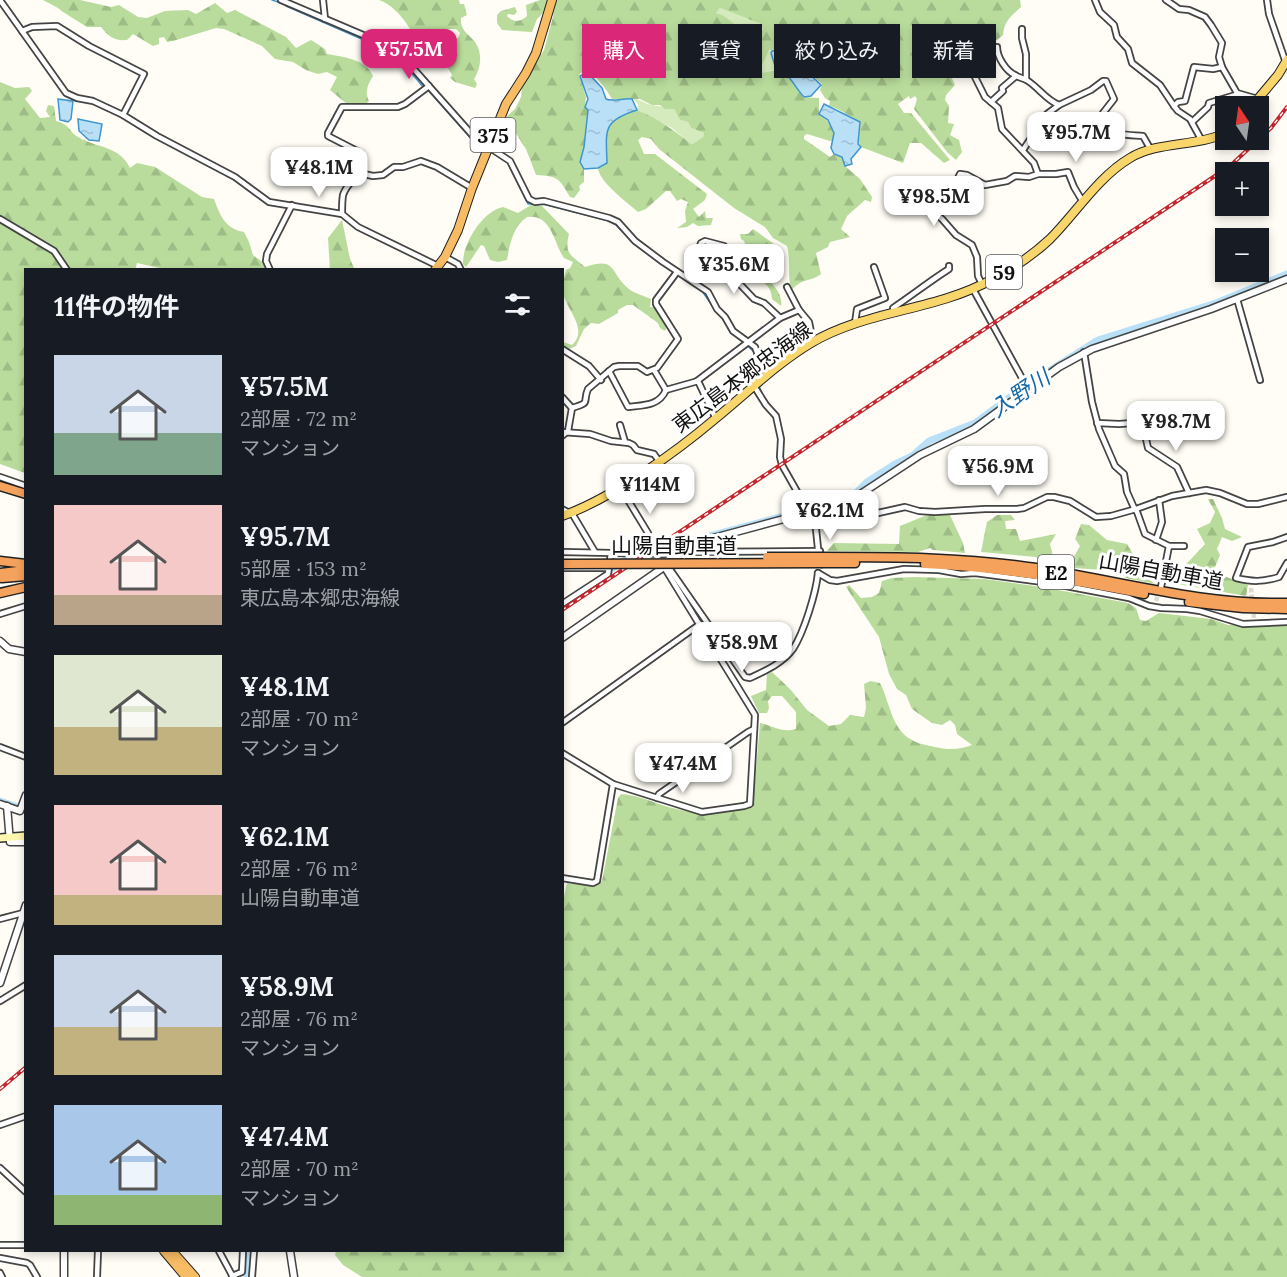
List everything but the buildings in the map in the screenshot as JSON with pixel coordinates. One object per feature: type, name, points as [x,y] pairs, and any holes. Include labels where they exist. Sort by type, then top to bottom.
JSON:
[{"type":"highway","name":"375","points":[[436,268],[445,257],[458,230],[472,188],[506,104],[536,53],[552,0]]},
{"type":"highway","points":[[0,486],[24,493]]},
{"type":"highway","points":[[0,491],[24,497]]},
{"type":"highway","name":"山陽自動車道","points":[[564,566],[822,557],[980,567],[1035,574],[1212,606],[1287,609]]},
{"type":"highway","name":"山陽自動車道","points":[[564,558],[908,557],[980,561],[1045,570],[1212,600],[1287,603]]},
{"type":"highway","points":[[0,561],[24,564]]},
{"type":"highway","points":[[0,573],[24,570]]},
{"type":"highway","points":[[0,578],[24,576]]},
{"type":"highway","points":[[0,593],[24,587]]},
{"type":"highway","points":[[165,1252],[186,1277]]},
{"type":"highway","points":[[173,1252],[195,1277]]},
{"type":"main road","points":[[1260,96],[1287,61]]},
{"type":"main road","name":"東広島本郷忠海線","points":[[567,515],[620,487],[659,461],[813,342],[855,323],[940,301],[973,289],[1018,264],[1049,240],[1113,170],[1131,157],[1151,150],[1215,137]]},
{"type":"main road","points":[[0,838],[24,836]]},
{"type":"street","points":[[0,0],[66,93],[76,98],[93,101],[123,115],[157,136],[235,177],[269,202],[342,214],[358,227],[436,268]]},
{"type":"street","points":[[281,0],[396,50],[475,138],[510,161],[529,199],[535,202],[544,201],[618,222],[635,241],[676,273],[708,292],[733,331],[747,344],[755,347],[758,355],[758,383],[766,405],[776,416],[781,439],[782,465],[799,495],[816,508],[822,557],[816,587],[792,650],[776,664],[750,678],[745,677],[666,566]]},
{"type":"street","points":[[323,0],[325,19]]},
{"type":"street","points":[[1095,0],[1100,12],[1114,25],[1117,37],[1128,50],[1132,63],[1154,78],[1174,106],[1192,122],[1202,141]]},
{"type":"street","points":[[1166,0],[1179,9],[1189,10],[1204,17],[1222,43],[1219,57],[1222,67],[1239,94]]},
{"type":"street","points":[[1267,0],[1269,14],[1287,61]]},
{"type":"street","points":[[22,31],[32,27],[57,26],[144,74],[123,115]]},
{"type":"street","points":[[1022,29],[1026,54],[1026,79]]},
{"type":"street","points":[[997,47],[997,53],[1007,70],[1026,79],[1049,101],[1059,105]]},
{"type":"street","points":[[1174,106],[1178,102],[1185,101],[1194,68],[1222,67]]},
{"type":"street","points":[[991,102],[1003,91],[1005,84],[1016,76]]},
{"type":"street","points":[[975,78],[984,97],[998,108],[1002,129],[1023,150],[1034,164],[1038,174]]},
{"type":"street","points":[[1023,150],[1047,114],[1103,81],[1106,81],[1113,99],[1103,113],[1108,130],[1114,134],[1143,136],[1151,150]]},
{"type":"street","points":[[342,214],[343,196],[359,174],[362,157],[361,153],[328,136],[342,107],[398,107],[429,86]]},
{"type":"street","points":[[1192,122],[1208,107],[1209,103],[1239,94],[1247,96]]},
{"type":"street","points":[[359,174],[383,175],[394,167],[403,167],[421,161],[437,167],[472,188]]},
{"type":"street","points":[[982,284],[978,276],[972,245],[956,235],[930,209],[933,197],[942,190],[954,186],[960,174],[985,185],[1007,181],[1012,176],[1029,177],[1038,174],[1068,172],[1083,202]]},
{"type":"street","points":[[269,268],[266,261],[267,254],[292,205]]},
{"type":"street","points":[[0,219],[54,251],[66,268]]},
{"type":"street","points":[[694,282],[697,255],[701,243],[705,241],[724,246],[733,259],[735,279],[754,299],[764,303],[780,318]]},
{"type":"street","points":[[445,257],[458,264],[460,268]]},
{"type":"street","points":[[894,313],[893,308],[950,269],[949,266]]},
{"type":"street","points":[[855,323],[856,309],[885,298],[874,267]]},
{"type":"street","points":[[572,408],[584,404],[587,401],[588,389],[614,367],[626,365],[638,366],[647,372],[654,370],[678,339],[656,304],[656,300],[676,273]]},
{"type":"street","points":[[564,637],[683,552],[706,540],[856,497],[920,455],[974,429],[1026,387],[1084,352],[1237,300],[1287,279]]},
{"type":"street","points":[[787,287],[799,310],[809,322],[813,342]]},
{"type":"street","points":[[973,289],[1026,387]]},
{"type":"street","points":[[1237,300],[1260,380]]},
{"type":"street","points":[[666,390],[697,381],[780,318],[799,310]]},
{"type":"street","points":[[564,351],[590,366],[601,380]]},
{"type":"street","points":[[1084,352],[1097,423],[1115,466],[1124,474],[1127,492],[1145,534],[1169,546],[1184,546]]},
{"type":"street","points":[[654,370],[666,390]]},
{"type":"street","points":[[609,371],[628,407],[654,403],[663,397],[666,390]]},
{"type":"street","points":[[697,381],[716,418]]},
{"type":"street","points":[[564,399],[572,408]]},
{"type":"street","points":[[572,408],[564,433],[598,436],[611,441],[625,442],[644,453],[654,454],[659,461]]},
{"type":"street","points":[[1097,423],[1133,423],[1147,426],[1149,429],[1146,440],[1148,448],[1177,467],[1190,493]]},
{"type":"street","points":[[620,425],[625,442]]},
{"type":"street","points":[[0,477],[24,485]]},
{"type":"street","points":[[620,487],[648,532],[638,551]]},
{"type":"street","points":[[856,497],[878,513],[902,507],[935,512],[985,508],[1017,509],[1047,497],[1054,497],[1070,501],[1096,517],[1111,516],[1159,500],[1206,490],[1247,504],[1258,504],[1287,497]]},
{"type":"street","points":[[1156,540],[1162,522],[1159,500]]},
{"type":"street","points":[[567,515],[595,552]]},
{"type":"street","points":[[1287,537],[1248,547],[1236,578],[1252,582],[1287,579]]},
{"type":"street","points":[[1161,587],[1169,546]]},
{"type":"street","points":[[564,552],[638,551],[664,555],[683,552],[822,557]]},
{"type":"street","points":[[564,603],[608,570],[611,553]]},
{"type":"street","points":[[1279,578],[1287,563]]},
{"type":"street","points":[[564,566],[608,570]]},
{"type":"street","points":[[564,754],[613,784],[702,812],[750,804],[755,715],[666,566]]},
{"type":"street","points":[[818,573],[830,580],[904,569],[975,573],[1050,583],[1130,598],[1149,606],[1155,604],[1187,609],[1243,624],[1287,622]]},
{"type":"street","points":[[1251,588],[1252,582]]},
{"type":"street","points":[[0,614],[24,607]]},
{"type":"street","points":[[1254,618],[1254,625]]},
{"type":"street","points":[[564,722],[700,624]]},
{"type":"street","points":[[0,641],[9,649],[24,652]]},
{"type":"street","points":[[657,798],[754,729]]},
{"type":"street","points":[[0,747],[24,756]]},
{"type":"street","points":[[564,878],[593,883],[597,881],[613,784]]},
{"type":"street","points":[[24,800],[22,806],[3,805],[10,842],[24,842]]},
{"type":"street","points":[[0,982],[24,909]]},
{"type":"street","points":[[0,919],[22,913]]},
{"type":"street","points":[[0,1001],[24,986]]},
{"type":"street","points":[[0,1125],[24,1117]]},
{"type":"street","points":[[0,1168],[24,1189]]},
{"type":"street","points":[[0,1245],[24,1245]]},
{"type":"street","points":[[63,1252],[64,1277]]},
{"type":"street","points":[[97,1277],[98,1252]]},
{"type":"street","points":[[220,1252],[232,1276],[242,1272],[243,1252]]},
{"type":"street","points":[[252,1277],[254,1252]]},
{"type":"street","points":[[290,1252],[294,1277]]},
{"type":"street","points":[[0,1258],[27,1263],[37,1277]]},
{"type":"street","points":[[0,1272],[2,1277]]},
{"type":"green space","points":[[43,0],[80,0],[111,7],[119,5],[138,17],[147,18],[165,11],[188,10],[196,14],[215,3],[227,13],[235,10],[286,37],[296,48],[311,40],[325,49],[327,54],[360,62],[370,70],[373,76],[367,91],[369,101],[366,104],[347,104],[330,90],[337,77],[327,72],[318,74],[293,62],[275,59],[262,46],[224,29],[216,28],[167,42],[164,37],[159,38],[159,44],[153,46],[133,34],[127,40],[115,39],[101,27],[87,27]]},
{"type":"green space","points":[[379,0],[459,0],[460,4],[464,4],[467,15],[461,18],[462,26],[478,47],[480,56],[480,66],[474,79],[477,84],[475,88],[455,82],[450,78],[452,75],[445,63],[443,54],[452,40],[458,38],[460,33],[456,29],[449,29],[447,35],[450,40],[444,48],[441,40],[434,39],[428,45],[419,47],[403,19],[392,7]]},
{"type":"green space","points":[[548,0],[532,32],[502,30],[497,23],[497,15],[501,11],[515,7],[517,12],[507,16],[514,21],[522,20],[527,16],[526,5]]},
{"type":"green space","points":[[555,0],[1020,0],[1021,7],[1006,22],[1003,35],[996,41],[996,24],[912,24],[912,78],[952,78],[955,85],[946,95],[945,100],[949,106],[948,123],[954,124],[950,135],[959,140],[962,152],[956,160],[947,152],[914,109],[917,99],[915,96],[910,99],[909,96],[898,104],[904,113],[911,113],[950,160],[944,163],[921,143],[910,143],[903,163],[861,147],[859,143],[860,122],[829,106],[830,101],[820,90],[822,84],[815,78],[900,78],[900,24],[774,24],[774,50],[769,50],[762,65],[762,24],[720,8],[716,13],[723,15],[735,24],[678,24],[678,78],[762,78],[762,73],[774,70],[774,78],[790,78],[803,97],[819,98],[819,114],[830,125],[834,140],[830,141],[807,134],[804,139],[830,157],[834,154],[842,157],[845,166],[860,179],[872,197],[871,202],[865,200],[847,216],[841,229],[850,237],[830,242],[828,247],[816,253],[821,274],[799,283],[792,290],[787,246],[773,238],[765,227],[734,208],[659,149],[651,139],[642,137],[638,140],[644,154],[655,154],[707,194],[705,200],[693,209],[699,217],[705,211],[706,218],[713,218],[711,225],[698,226],[693,223],[687,227],[677,228],[686,222],[685,211],[688,202],[681,199],[677,201],[670,191],[666,191],[646,209],[638,212],[608,185],[600,174],[598,168],[607,163],[608,128],[617,118],[637,110],[665,125],[691,144],[703,137],[704,133],[691,128],[688,122],[680,120],[674,109],[665,109],[660,105],[652,105],[640,99],[612,99],[596,78],[666,78],[666,24],[582,24],[582,72],[579,74],[586,97],[585,107],[588,110],[580,162],[584,169],[584,182],[579,186],[580,190],[574,198],[570,197],[554,177],[536,175],[526,149],[508,121],[507,116],[515,109],[521,97],[522,86],[544,50]]},
{"type":"green space","points":[[720,8],[761,24],[735,24],[723,15],[716,13]]},
{"type":"green space","points":[[769,50],[772,51],[774,70],[762,73],[762,65]]},
{"type":"green space","points":[[0,82],[15,88],[29,87],[32,91],[25,99],[40,118],[50,117],[46,111],[48,105],[54,106],[56,121],[67,126],[85,141],[114,151],[126,161],[130,168],[137,163],[155,167],[202,197],[214,199],[224,220],[232,228],[244,232],[253,255],[264,263],[266,268],[159,268],[137,263],[136,268],[24,268],[24,473],[0,464]]},
{"type":"green space","points":[[632,98],[674,109],[680,120],[688,122],[691,128],[704,133],[703,137],[691,144],[672,128],[637,110],[638,104]]},
{"type":"green space","points":[[531,205],[542,206],[569,234],[567,246],[572,257],[585,267],[596,264],[608,265],[629,289],[651,299],[650,307],[656,307],[667,326],[665,331],[633,305],[627,305],[599,324],[591,323],[584,329],[576,346],[567,350],[564,348],[564,342],[572,345],[578,333],[578,326],[564,297],[566,270],[573,262],[564,258],[547,224],[535,217],[527,217],[522,221],[515,231],[507,260],[498,262],[490,260],[484,246],[481,245],[466,267],[463,264],[470,239],[488,215],[503,207],[518,213]]},
{"type":"green space","points":[[342,220],[354,268],[330,268],[328,238]]},
{"type":"green space","points":[[753,229],[777,246],[779,259],[769,259],[761,263],[765,275],[777,289],[781,306],[772,299],[769,288],[755,273],[744,253],[747,248],[740,234],[748,234]]},
{"type":"green space","points":[[1208,499],[1213,499],[1225,529],[1242,537],[1232,541],[1222,537],[1217,549],[1220,555],[1213,572],[1248,585],[1246,596],[1167,582],[1167,566],[1180,571],[1205,544],[1197,529],[1210,523],[1215,512]]},
{"type":"green space","points":[[927,515],[950,515],[963,543],[965,553],[930,548],[918,552],[827,551],[834,543],[899,544],[900,526]]},
{"type":"green space","points":[[997,515],[1011,515],[1015,520],[1005,521],[1006,529],[1016,529],[1020,541],[1056,534],[1050,544],[1053,556],[1071,562],[1080,546],[1075,539],[1081,524],[1089,525],[1107,540],[1127,544],[1147,578],[1155,584],[1126,578],[1122,574],[1104,570],[1073,568],[1040,562],[1036,557],[981,552],[987,522]]},
{"type":"green space","points":[[892,578],[984,579],[1042,587],[1128,603],[1136,608],[1140,620],[1146,621],[1159,613],[1211,619],[1228,625],[1287,624],[1287,1277],[362,1277],[343,1265],[335,1255],[336,1252],[564,1252],[564,897],[567,883],[592,885],[602,881],[618,798],[621,794],[696,813],[729,812],[753,806],[760,723],[782,730],[796,729],[796,712],[782,696],[772,696],[768,701],[767,713],[759,713],[751,696],[766,690],[767,674],[772,672],[807,710],[829,726],[841,724],[850,715],[864,717],[866,708],[864,684],[870,681],[880,683],[895,722],[912,740],[944,749],[958,749],[972,745],[957,734],[955,725],[950,720],[942,725],[932,723],[912,709],[906,695],[897,689],[889,674],[879,637],[846,587],[849,585],[861,598],[872,597],[879,593],[882,581]]},
{"type":"water","points":[[580,76],[593,78],[602,88],[606,99],[632,99],[637,110],[617,118],[608,128],[607,163],[598,168],[584,169],[580,162],[584,147],[588,110],[585,107],[588,99]]},
{"type":"water","points":[[790,78],[814,78],[821,85],[811,96],[804,97]]},
{"type":"water","points":[[58,99],[73,101],[71,119],[68,122],[60,120]]},
{"type":"water","points":[[824,104],[860,122],[858,144],[861,147],[851,159],[852,164],[845,166],[842,157],[834,154],[831,148],[834,133],[828,120],[819,114]]},
{"type":"water","points":[[78,119],[102,124],[99,141],[89,140],[79,131]]},
{"type":"waterway","points":[[272,0],[284,4]]},
{"type":"waterway","points":[[286,6],[396,54],[423,87]]},
{"type":"waterway","points":[[428,90],[474,142],[482,147]]},
{"type":"waterway","points":[[490,151],[508,163],[528,204],[543,204],[609,221],[632,241]]},
{"type":"waterway","points":[[653,257],[696,286]]},
{"type":"waterway","name":"入野川","points":[[605,574],[639,550],[663,550],[676,547],[842,500],[855,494],[867,482],[895,464],[912,456],[929,441],[975,423],[1022,388],[1098,340],[1216,303],[1287,274]]},
{"type":"waterway","points":[[702,291],[716,311]]},
{"type":"waterway","points":[[722,317],[731,332],[743,342]]},
{"type":"waterway","points":[[747,345],[754,352],[756,379]]},
{"type":"waterway","points":[[759,386],[764,398]]},
{"type":"waterway","points":[[778,416],[782,435]]},
{"type":"waterway","points":[[782,455],[783,439]]},
{"type":"waterway","points":[[785,466],[790,475]]},
{"type":"waterway","points":[[798,489],[805,496],[827,504]]},
{"type":"waterway","points":[[0,801],[24,809]]},
{"type":"waterway","points":[[247,1277],[249,1252]]},
{"type":"tunnel","points":[[1251,588],[1254,618]]},
{"type":"tunnel","points":[[1156,601],[1160,589]]},
{"type":"railway","points":[[564,609],[1230,166],[1271,128],[1287,107]]},
{"type":"railway","points":[[0,1089],[24,1069]]}]
